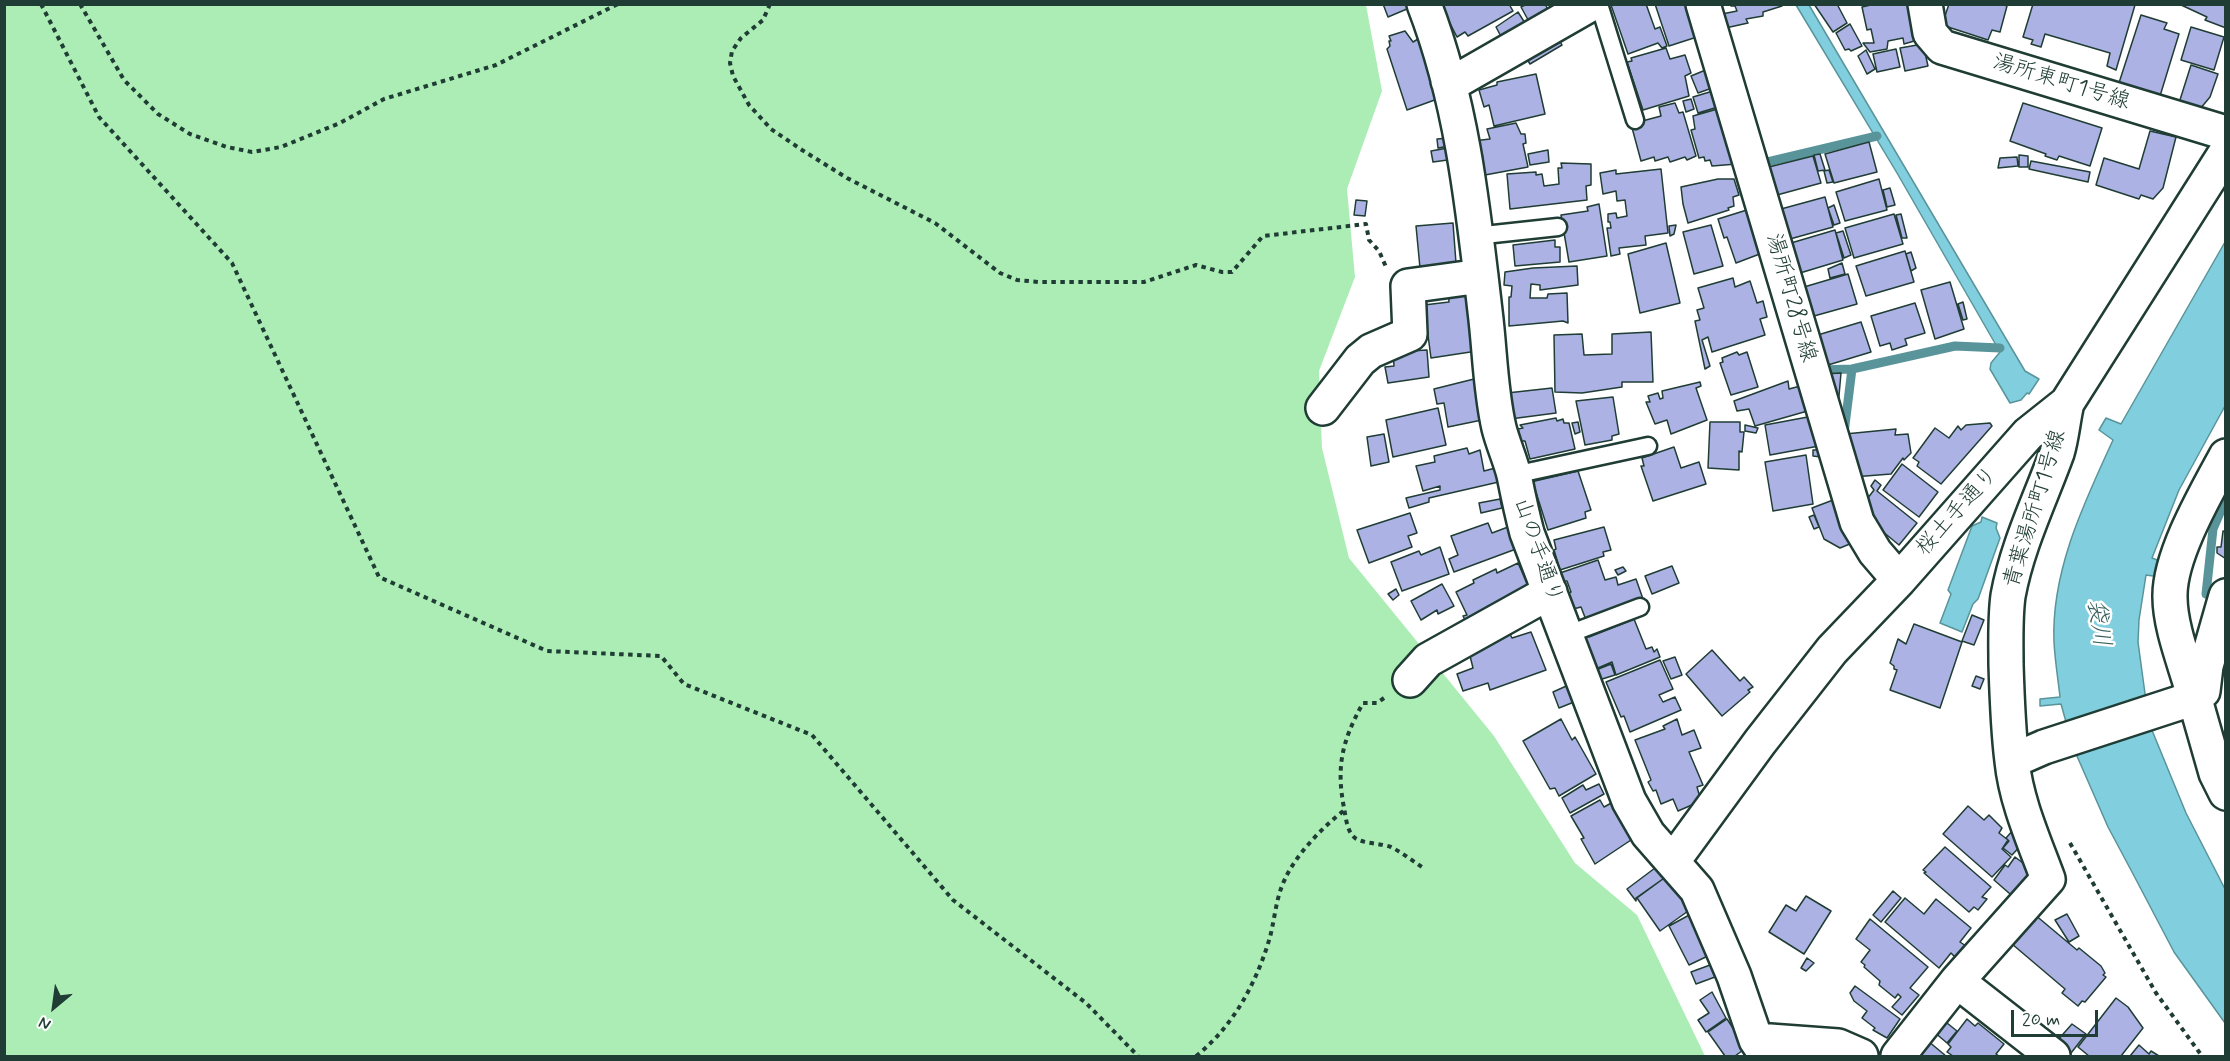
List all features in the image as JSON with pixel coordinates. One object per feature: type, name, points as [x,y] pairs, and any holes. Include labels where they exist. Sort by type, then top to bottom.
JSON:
[{"type":"street","name":"山の手通り","points":[[1424,4],[1435,33],[1462,135],[1499,428],[1514,475],[1527,533],[1629,801],[1648,834],[1696,890],[1734,976],[1761,1048]]},
{"type":"street","points":[[1448,81],[1460,79],[1591,4]]},
{"type":"street","name":"湯所町28号線","points":[[1703,4],[1857,522],[1875,552],[1899,580]]},
{"type":"street","name":"湯所東町1号線","points":[[1925,4],[1930,33],[1942,47],[2226,133]]},
{"type":"street","name":"桜土手通り","points":[[1673,861],[1832,650],[1899,580],[2028,434],[2067,403],[2226,152]]},
{"type":"street","points":[[1323,408],[1360,360],[1371,351],[1410,334],[1408,286],[1481,276]]},
{"type":"street","name":"青葉湯所町1号線","points":[[1957,981],[2048,879],[2023,810],[2013,773],[2008,730],[2006,630],[2008,597],[2018,557],[2058,450],[2067,403]]},
{"type":"street","points":[[2226,456],[2203,498],[2181,549],[2173,574],[2170,597],[2187,700],[2226,793]]},
{"type":"street","points":[[1410,680],[1428,660],[1550,592]]},
{"type":"street","points":[[2012,760],[2044,747],[2187,700],[2203,691],[2206,666],[2226,596]]},
{"type":"street","points":[[1898,1056],[1957,981],[2053,1056]]},
{"type":"street","points":[[1761,1048],[1838,1046],[1861,1056]]},
{"type":"lane","points":[[1599,4],[1635,120]]},
{"type":"lane","points":[[1475,236],[1558,227]]},
{"type":"lane","points":[[1514,475],[1648,446]]},
{"type":"lane","points":[[1566,635],[1640,607]]},
{"type":"path","points":[[41,4],[99,117],[232,263],[379,577],[547,651],[661,656],[684,684],[812,735],[953,900],[1086,1003],[1138,1056]]},
{"type":"path","points":[[80,4],[124,80],[158,114],[190,134],[227,147],[252,152],[290,143],[340,123],[384,99],[496,65],[618,4]]},
{"type":"path","points":[[770,4],[763,20],[741,38],[732,51],[730,63],[733,76],[749,105],[771,129],[847,178],[935,223],[1000,273],[1017,280],[1039,282],[1144,282],[1196,265],[1222,272],[1232,272],[1263,237],[1366,224],[1369,240],[1379,250],[1394,287],[1408,286]]},
{"type":"path","points":[[1410,680],[1377,703],[1363,703],[1347,734],[1340,756],[1340,774],[1350,832],[1356,839],[1390,847],[1425,869]]},
{"type":"path","points":[[1196,1056],[1223,1030],[1251,986],[1269,939],[1279,892],[1286,876],[1311,842],[1345,810]]},
{"type":"path","points":[[2070,843],[2156,993],[2202,1056]]},
{"type":"green space","points":[[5,5],[1366,5],[1382,91],[1347,189],[1355,277],[1319,371],[1322,448],[1349,558],[1494,736],[1575,863],[1637,915],[1705,1056],[5,1056]]},
{"type":"water","points":[[1796,5],[1809,5],[2025,371],[2039,379],[2029,394],[2027,393],[2021,400],[2010,403],[1990,369],[1991,363],[2000,352],[1897,173]]},
{"type":"water","name":"袋川","points":[[2225,242],[2225,406],[2179,490],[2152,558],[2165,563],[2160,577],[2146,575],[2138,642],[2149,723],[2186,813],[2225,889],[2225,1023],[2174,952],[2108,827],[2073,747],[2061,704],[2040,706],[2040,699],[2060,697],[2054,642],[2054,616],[2058,589],[2071,538],[2113,440],[2099,430],[2106,418],[2121,424]]},
{"type":"water","points":[[1982,517],[1997,523],[1996,528],[2000,538],[1978,599],[1973,604],[1962,632],[1940,623],[1951,594],[1948,590],[1972,526],[1981,522]]},
{"type":"building","points":[[1383,4],[1413,4],[1414,6],[1388,17]]},
{"type":"building","points":[[1440,4],[1509,4],[1513,11],[1468,36],[1465,32],[1457,37]]},
{"type":"building","points":[[1527,4],[1545,4],[1552,17],[1532,27],[1521,7]]},
{"type":"building","points":[[1646,4],[1655,29],[1660,27],[1667,46],[1662,48],[1658,43],[1628,54],[1611,5]]},
{"type":"building","points":[[1655,4],[1690,4],[1700,36],[1669,46]]},
{"type":"building","points":[[1730,4],[1782,4],[1782,6],[1763,12],[1763,16],[1746,19],[1748,23],[1721,29],[1717,15],[1737,11],[1735,6]]},
{"type":"building","points":[[1814,4],[1837,4],[1847,23],[1833,32]]},
{"type":"building","points":[[1875,4],[1918,4],[1921,39],[1904,44],[1903,38],[1888,41],[1887,49],[1870,52],[1863,43],[1874,43],[1871,29],[1867,30],[1862,7]]},
{"type":"building","points":[[1949,4],[2007,6],[2000,32],[1992,30],[1988,40],[1942,25]]},
{"type":"building","points":[[2033,4],[2135,5],[2116,70],[2107,66],[2110,53],[2045,34],[2041,47],[2031,44],[2033,40],[2023,37]]},
{"type":"building","points":[[2179,4],[2226,4],[2226,28],[2205,20],[2207,17]]},
{"type":"building","points":[[1518,12],[1530,31],[1506,46],[1496,27]]},
{"type":"building","points":[[2141,15],[2167,23],[2164,29],[2179,34],[2160,96],[2136,88],[2134,95],[2117,89]]},
{"type":"building","points":[[1850,24],[1862,46],[1851,51],[1845,50],[1836,33]]},
{"type":"building","points":[[2191,27],[2224,37],[2214,70],[2181,60]]},
{"type":"building","points":[[1405,31],[1413,42],[1423,36],[1443,97],[1407,110],[1387,49],[1391,41],[1389,36]]},
{"type":"building","points":[[1555,32],[1562,45],[1530,64],[1522,51]]},
{"type":"building","points":[[1923,44],[1928,66],[1905,71],[1900,48]]},
{"type":"building","points":[[1666,48],[1670,59],[1685,55],[1691,73],[1685,76],[1689,96],[1643,110],[1627,62],[1632,61],[1631,58]]},
{"type":"building","points":[[1896,49],[1900,67],[1877,72],[1873,54]]},
{"type":"building","points":[[1866,50],[1875,69],[1867,74],[1858,56]]},
{"type":"building","points":[[2191,65],[2218,74],[2210,97],[2200,109],[2179,103]]},
{"type":"building","points":[[1708,69],[1715,87],[1698,93],[1691,76]]},
{"type":"building","points":[[1536,74],[1545,114],[1494,126],[1489,105],[1484,107],[1479,90],[1497,85],[1497,82]]},
{"type":"building","points":[[1713,91],[1718,107],[1698,113],[1693,97]]},
{"type":"building","points":[[1691,99],[1694,109],[1686,112],[1683,101]]},
{"type":"building","points":[[1675,103],[1679,113],[1683,112],[1696,156],[1687,160],[1685,157],[1670,162],[1668,157],[1655,161],[1654,157],[1641,161],[1631,124],[1661,116],[1659,107]]},
{"type":"building","points":[[2023,103],[2102,128],[2090,166],[2059,156],[2057,160],[2010,141]]},
{"type":"building","points":[[1721,108],[1737,164],[1712,166],[1710,160],[1705,161],[1704,157],[1699,158],[1691,130],[1695,129],[1693,116]]},
{"type":"building","points":[[1516,123],[1521,134],[1525,134],[1526,143],[1523,144],[1528,167],[1485,175],[1482,152],[1477,152],[1473,141],[1490,139],[1487,129]]},
{"type":"building","points":[[2150,131],[2176,137],[2163,188],[2153,199],[2141,195],[2139,199],[2096,185],[2104,158],[2139,169]]},
{"type":"building","points":[[1449,138],[1449,146],[1438,148],[1437,139]]},
{"type":"building","points":[[1869,142],[1877,172],[1834,183],[1825,154]]},
{"type":"building","points":[[1453,147],[1455,159],[1433,162],[1431,151]]},
{"type":"building","points":[[1548,150],[1549,162],[1530,165],[1528,154]]},
{"type":"building","points":[[1820,154],[1825,170],[1818,171],[1814,155]]},
{"type":"building","points":[[2019,155],[2028,156],[2028,167],[2019,167]]},
{"type":"building","points":[[1813,156],[1821,183],[1777,195],[1769,167]]},
{"type":"building","points":[[2017,157],[2018,166],[1998,168],[2000,158]]},
{"type":"building","points":[[2031,161],[2090,172],[2088,182],[2029,169]]},
{"type":"building","points":[[1561,163],[1591,164],[1591,185],[1586,186],[1587,200],[1510,209],[1507,174],[1536,172],[1536,175],[1542,174],[1544,186],[1559,184],[1558,168],[1562,168]]},
{"type":"building","points":[[1661,169],[1668,233],[1645,236],[1646,245],[1619,248],[1620,254],[1611,256],[1607,228],[1611,228],[1608,214],[1616,213],[1617,218],[1627,216],[1625,200],[1617,201],[1616,191],[1603,194],[1600,173],[1616,170],[1616,174]]},
{"type":"building","points":[[1829,170],[1833,182],[1827,183],[1824,171]]},
{"type":"building","points":[[1718,179],[1734,179],[1739,195],[1733,197],[1734,206],[1728,208],[1729,210],[1688,223],[1681,187]]},
{"type":"building","points":[[1879,179],[1887,210],[1845,221],[1836,192]]},
{"type":"building","points":[[1890,188],[1895,205],[1887,207],[1883,190]]},
{"type":"building","points":[[1825,197],[1833,227],[1790,239],[1781,209]]},
{"type":"building","points":[[1356,200],[1367,201],[1365,216],[1354,215]]},
{"type":"building","points":[[1599,204],[1607,256],[1569,262],[1561,215],[1588,211],[1587,207]]},
{"type":"building","points":[[1834,205],[1840,223],[1834,225],[1828,208]]},
{"type":"building","points":[[1750,209],[1765,252],[1736,263],[1718,219]]},
{"type":"building","points":[[1894,214],[1903,244],[1854,258],[1845,228]]},
{"type":"building","points":[[1901,214],[1907,238],[1902,238],[1896,215]]},
{"type":"building","points":[[1453,223],[1456,263],[1420,268],[1416,226]]},
{"type":"building","points":[[1676,225],[1674,234],[1670,236],[1669,226]]},
{"type":"building","points":[[1711,225],[1723,266],[1694,274],[1683,232]]},
{"type":"building","points":[[1835,230],[1843,260],[1800,273],[1791,243]]},
{"type":"building","points":[[1843,231],[1851,255],[1844,258],[1836,233]]},
{"type":"building","points":[[1555,240],[1555,247],[1560,247],[1560,262],[1515,266],[1513,245]]},
{"type":"building","points":[[1666,243],[1680,303],[1640,313],[1628,254]]},
{"type":"building","points":[[1905,251],[1914,282],[1866,296],[1856,266]]},
{"type":"building","points":[[1911,252],[1916,268],[1911,271],[1906,254]]},
{"type":"building","points":[[1842,263],[1845,274],[1830,278],[1828,269]]},
{"type":"building","points":[[1577,266],[1578,285],[1540,290],[1540,285],[1531,284],[1530,298],[1547,298],[1548,294],[1567,293],[1568,323],[1563,321],[1509,326],[1509,297],[1511,297],[1512,286],[1504,285],[1505,272]]},
{"type":"building","points":[[1848,274],[1857,304],[1814,316],[1804,287]]},
{"type":"building","points":[[1733,278],[1735,287],[1750,281],[1757,303],[1763,301],[1767,317],[1760,319],[1765,335],[1712,352],[1708,337],[1702,340],[1710,366],[1705,369],[1695,321],[1700,320],[1697,310],[1704,308],[1698,288]]},
{"type":"building","points":[[1950,282],[1964,329],[1935,339],[1921,290]]},
{"type":"building","points":[[1473,289],[1477,351],[1431,358],[1424,305],[1449,302],[1448,291]]},
{"type":"building","points":[[1963,302],[1967,319],[1963,320],[1958,304]]},
{"type":"building","points":[[1915,303],[1925,333],[1905,339],[1907,345],[1892,350],[1890,343],[1880,346],[1871,316]]},
{"type":"building","points":[[1861,322],[1871,352],[1828,365],[1819,336]]},
{"type":"building","points":[[1651,332],[1653,382],[1622,382],[1622,387],[1582,393],[1555,392],[1554,335],[1582,334],[1584,355],[1612,354],[1612,334]]},
{"type":"building","points":[[1427,350],[1429,377],[1388,383],[1385,367],[1394,366],[1393,352]]},
{"type":"building","points":[[1737,352],[1739,355],[1747,352],[1758,387],[1731,395],[1720,363],[1723,362],[1722,358]]},
{"type":"building","points":[[1841,373],[1838,407],[1823,374]]},
{"type":"building","points":[[1474,379],[1482,420],[1448,427],[1444,403],[1437,404],[1434,389]]},
{"type":"building","points":[[1788,381],[1789,389],[1804,385],[1811,410],[1755,426],[1749,409],[1737,411],[1734,401]]},
{"type":"building","points":[[1700,382],[1701,386],[1696,388],[1707,420],[1671,434],[1667,420],[1655,424],[1646,402],[1650,402],[1648,396],[1658,393],[1660,399],[1663,398],[1662,391]]},
{"type":"building","points":[[1552,388],[1556,413],[1510,419],[1507,393]]},
{"type":"building","points":[[1613,397],[1619,434],[1612,436],[1612,440],[1585,445],[1576,401]]},
{"type":"building","points":[[1438,408],[1446,445],[1393,457],[1386,420]]},
{"type":"building","points":[[1813,416],[1819,446],[1770,455],[1765,425]]},
{"type":"building","points":[[1556,418],[1557,421],[1563,419],[1564,423],[1569,423],[1575,449],[1530,459],[1525,441],[1521,441],[1518,429],[1523,428],[1520,425]]},
{"type":"building","points":[[1578,422],[1580,432],[1575,434],[1572,423]]},
{"type":"building","points":[[1710,422],[1740,422],[1740,432],[1744,432],[1742,452],[1739,451],[1739,470],[1708,468]]},
{"type":"building","points":[[1990,423],[1992,426],[1941,484],[1917,466],[1919,462],[1913,458],[1935,428],[1949,438],[1958,426],[1961,430],[1966,425]]},
{"type":"building","points":[[1745,425],[1758,428],[1756,433],[1745,431]]},
{"type":"building","points":[[1896,429],[1895,435],[1908,434],[1911,453],[1904,460],[1903,458],[1891,474],[1853,477],[1845,434]]},
{"type":"building","points":[[1384,434],[1389,462],[1371,466],[1367,437]]},
{"type":"building","points":[[1674,447],[1681,468],[1699,462],[1706,484],[1653,501],[1641,466],[1644,466],[1642,458]]},
{"type":"building","points":[[1467,448],[1469,454],[1480,450],[1484,471],[1499,467],[1503,481],[1429,498],[1429,502],[1409,508],[1406,498],[1440,490],[1440,486],[1423,491],[1416,466],[1435,462],[1434,456]]},
{"type":"building","points":[[1813,450],[1822,450],[1821,457],[1813,456]]},
{"type":"building","points":[[1806,455],[1813,504],[1773,511],[1765,462]]},
{"type":"building","points":[[1902,464],[1938,492],[1919,517],[1883,490]]},
{"type":"building","points":[[1578,471],[1591,510],[1585,512],[1586,518],[1548,530],[1533,483]]},
{"type":"building","points":[[1875,480],[1881,485],[1877,491],[1917,523],[1899,545],[1882,531],[1880,532],[1864,503],[1874,490],[1871,486]]},
{"type":"building","points":[[1841,497],[1857,541],[1840,548],[1824,539],[1812,508]]},
{"type":"building","points":[[1500,499],[1502,508],[1481,513],[1479,503]]},
{"type":"building","points":[[1410,513],[1417,533],[1408,536],[1412,547],[1369,563],[1357,530]]},
{"type":"building","points":[[1814,515],[1819,527],[1814,529],[1809,517]]},
{"type":"building","points":[[1488,523],[1492,533],[1508,527],[1516,549],[1454,572],[1449,559],[1458,555],[1451,536]]},
{"type":"building","points":[[1604,527],[1611,550],[1603,552],[1604,556],[1560,570],[1554,550],[1556,549],[1554,540]]},
{"type":"building","points":[[2223,531],[2226,532],[2226,559],[2217,553],[2217,547],[2221,547]]},
{"type":"building","points":[[1440,547],[1449,574],[1402,591],[1391,562],[1419,551],[1421,555]]},
{"type":"building","points":[[1598,560],[1605,580],[1616,577],[1618,585],[1636,579],[1643,599],[1586,620],[1581,607],[1569,610],[1564,595],[1571,592],[1567,581],[1564,581],[1560,573]]},
{"type":"building","points":[[1518,563],[1533,596],[1470,630],[1463,616],[1467,615],[1456,592],[1474,583],[1473,580],[1496,569],[1497,573]]},
{"type":"building","points":[[1672,566],[1679,583],[1652,594],[1645,576]]},
{"type":"building","points":[[1623,567],[1626,571],[1618,575],[1615,570]]},
{"type":"building","points":[[1442,584],[1454,606],[1438,614],[1437,610],[1421,620],[1411,601]]},
{"type":"building","points":[[1396,589],[1399,595],[1393,600],[1388,594]]},
{"type":"building","points":[[1972,615],[1984,620],[1974,645],[1962,641]]},
{"type":"building","points":[[1634,619],[1646,649],[1652,647],[1654,652],[1657,649],[1660,657],[1616,675],[1612,662],[1591,671],[1578,637],[1588,633],[1589,637]]},
{"type":"building","points":[[1914,624],[1962,642],[1940,708],[1890,690],[1897,670],[1890,663],[1898,639],[1906,644]]},
{"type":"building","points":[[1531,632],[1546,670],[1490,690],[1488,683],[1463,691],[1457,674],[1473,668],[1470,656],[1473,654],[1472,649],[1510,634],[1512,638]]},
{"type":"building","points":[[1712,650],[1740,681],[1744,677],[1753,687],[1722,716],[1686,674]]},
{"type":"building","points":[[1675,657],[1682,675],[1671,679],[1663,661]]},
{"type":"building","points":[[1660,660],[1673,689],[1659,695],[1663,702],[1675,697],[1681,710],[1630,732],[1606,682]]},
{"type":"building","points":[[1611,664],[1615,675],[1599,680],[1596,670]]},
{"type":"building","points":[[1976,676],[1984,679],[1980,689],[1972,686]]},
{"type":"building","points":[[1573,683],[1579,700],[1559,708],[1553,692]]},
{"type":"building","points":[[1561,719],[1572,740],[1575,737],[1596,774],[1559,796],[1555,788],[1550,789],[1523,741]]},
{"type":"building","points":[[1677,719],[1682,735],[1694,730],[1701,748],[1689,752],[1703,785],[1697,787],[1701,801],[1678,811],[1673,799],[1661,804],[1656,790],[1653,791],[1635,740],[1665,729],[1663,726]]},
{"type":"building","points":[[1599,784],[1604,794],[1570,813],[1562,798],[1583,785],[1586,790]]},
{"type":"building","points":[[1600,800],[1604,807],[1615,801],[1634,838],[1595,864],[1571,816]]},
{"type":"building","points":[[1968,806],[1984,820],[1989,815],[2002,828],[1999,833],[2008,840],[2002,849],[2011,857],[1992,877],[1943,834]]},
{"type":"building","points":[[2014,829],[2024,842],[2012,855],[2003,848],[2009,841],[2006,838]]},
{"type":"building","points":[[1945,847],[1991,887],[1982,897],[1987,899],[1978,910],[1974,907],[1969,912],[1924,873],[1926,872],[1923,870]]},
{"type":"building","points":[[2015,857],[2031,869],[2035,880],[2017,900],[1994,880],[2005,865],[2008,867]]},
{"type":"building","points":[[1659,865],[1667,876],[1636,898],[1636,901],[1627,889]]},
{"type":"building","points":[[1667,876],[1691,909],[1660,931],[1637,898]]},
{"type":"building","points":[[1893,891],[1901,898],[1881,922],[1873,915]]},
{"type":"building","points":[[1806,896],[1831,911],[1804,954],[1769,932],[1786,905],[1796,911]]},
{"type":"building","points":[[1905,898],[1924,914],[1936,899],[1971,928],[1960,942],[1966,946],[1956,958],[1951,953],[1939,968],[1885,922]]},
{"type":"building","points":[[1693,913],[1712,954],[1689,965],[1669,926]]},
{"type":"building","points":[[2034,914],[2077,950],[2079,948],[2101,966],[2105,973],[2103,975],[2106,977],[2085,1002],[2082,1001],[2078,1006],[2062,993],[2065,989],[2012,944]]},
{"type":"building","points":[[2067,914],[2079,936],[2069,942],[2055,920]]},
{"type":"building","points":[[1870,919],[1928,967],[1910,988],[1919,995],[1902,1015],[1892,1007],[1901,997],[1898,994],[1895,998],[1879,985],[1880,981],[1861,962],[1870,950],[1856,939]]},
{"type":"building","points":[[1807,958],[1814,963],[1806,971],[1801,968]]},
{"type":"building","points":[[1710,965],[1715,977],[1696,984],[1691,972]]},
{"type":"building","points":[[1855,986],[1900,1019],[1887,1038],[1873,1030],[1875,1028],[1862,1018],[1867,1011],[1854,1001],[1850,993]]},
{"type":"building","points":[[1712,992],[1726,1018],[1706,1032],[1698,1020],[1709,1013],[1700,1000]]},
{"type":"building","points":[[2116,998],[2128,1007],[2143,1028],[2121,1056],[2089,1056],[2078,1047]]},
{"type":"building","points":[[1727,1019],[1746,1048],[1735,1056],[1725,1056],[1708,1032]]},
{"type":"building","points":[[1942,1019],[1957,1031],[1947,1043],[1933,1031]]},
{"type":"building","points":[[1967,1019],[1975,1026],[1978,1023],[2004,1044],[1996,1054],[1999,1056],[1953,1056],[1947,1052],[1951,1047],[1948,1044]]},
{"type":"building","points":[[2072,1024],[2086,1034],[2071,1053],[2056,1042]]},
{"type":"building","points":[[1928,1041],[1946,1056],[1916,1056]]},
{"type":"building","points":[[2139,1045],[2149,1054],[2151,1051],[2159,1056],[2130,1056]]},
{"type":"waterway","points":[[1759,164],[1877,136]]},
{"type":"waterway","points":[[1821,370],[1852,369],[1955,346],[2000,348]]},
{"type":"waterway","points":[[1844,433],[1852,369]]},
{"type":"waterway","points":[[2214,592],[2211,596],[2206,594],[2213,529],[2226,499]]}]
